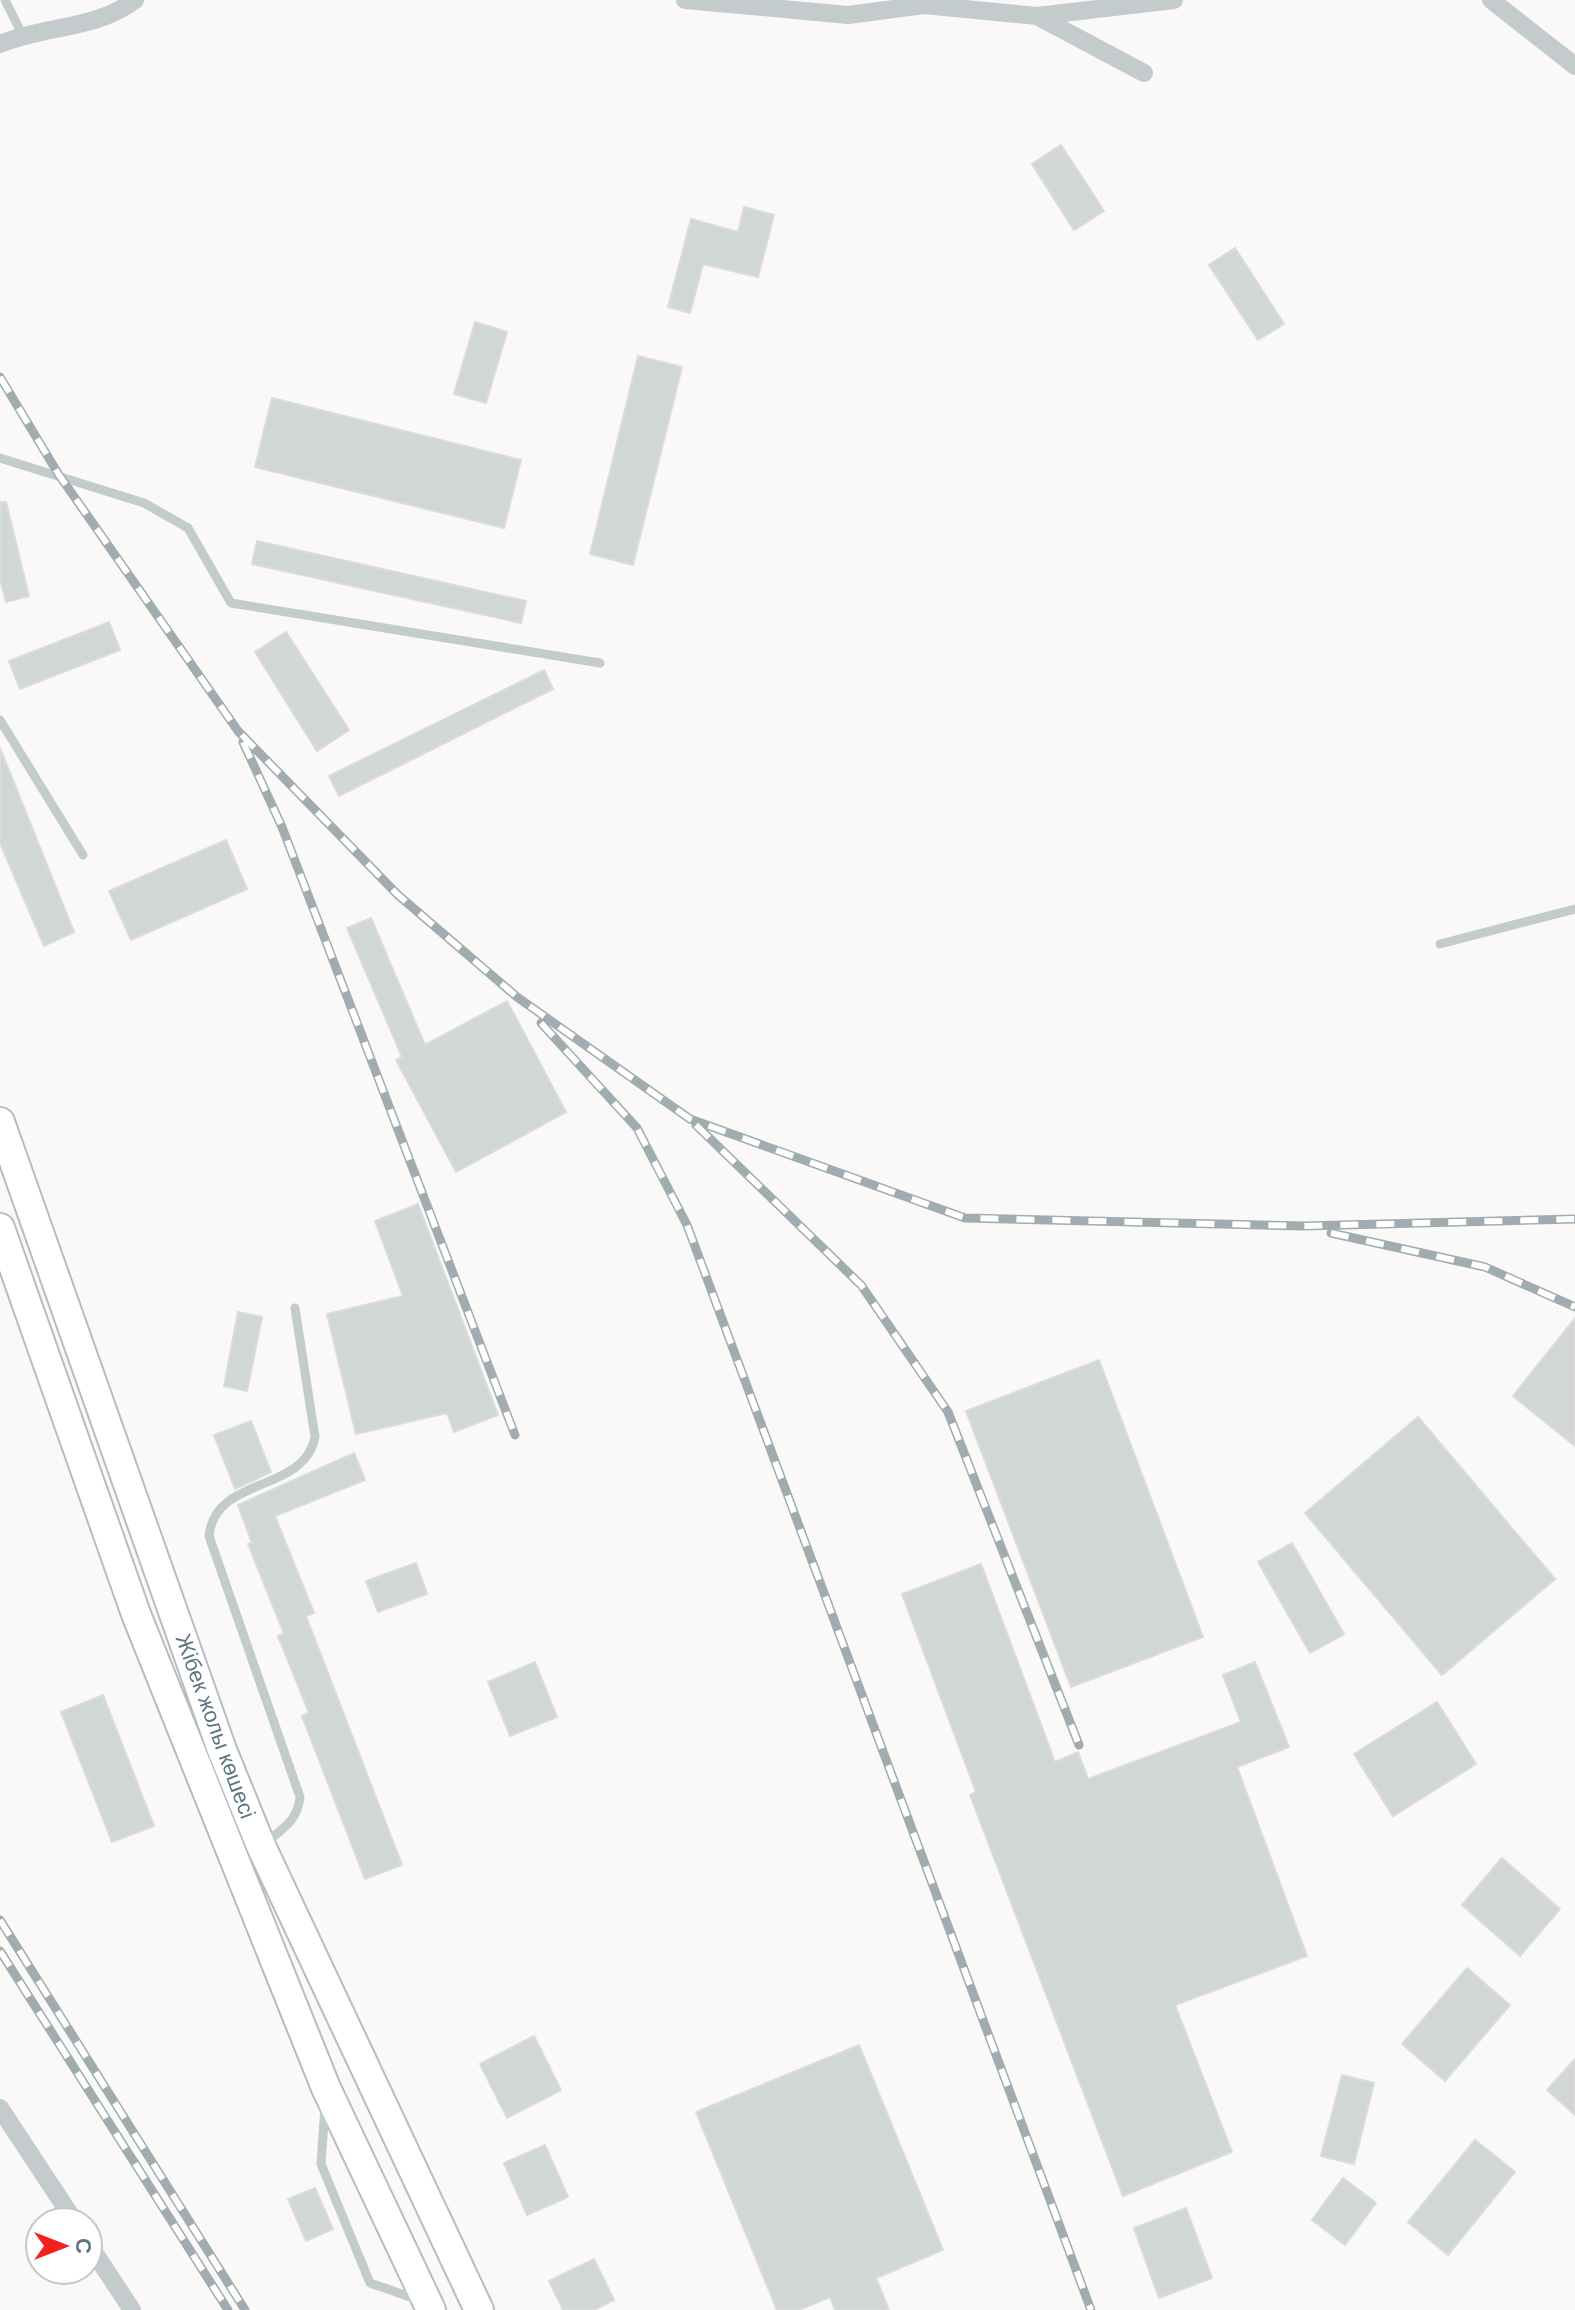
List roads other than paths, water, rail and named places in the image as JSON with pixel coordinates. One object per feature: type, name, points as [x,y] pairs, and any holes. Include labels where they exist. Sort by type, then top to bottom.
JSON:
[{"type":"main road","name":"Жібек жолы көшесі","points":[[0,1122],[217,1735],[261,1846],[479,2310]]},
{"type":"main road","name":"Жібек жолы көшесі","points":[[0,1228],[136,1614],[326,2088],[429,2307]]},
{"type":"street","points":[[0,44],[22,34],[90,23],[120,11],[135,0]]},
{"type":"street","points":[[685,0],[848,7],[980,6],[1037,16],[1174,0]]},
{"type":"street","points":[[1491,0],[1575,66]]},
{"type":"street","points":[[1037,16],[1144,73]]},
{"type":"street","points":[[0,2108],[64,2206]]},
{"type":"street","points":[[104,2267],[132,2310]]},
{"type":"lane","points":[[5,0],[22,34]]},
{"type":"lane","points":[[0,458],[144,503],[188,528],[231,603],[600,663]]},
{"type":"lane","points":[[0,720],[83,855]]},
{"type":"lane","points":[[1440,944],[1575,909]]},
{"type":"lane","points":[[261,1846],[292,1821],[298,1811],[300,1797],[209,1536],[210,1522],[226,1500],[288,1472],[312,1452],[315,1437],[295,1308]]},
{"type":"lane","points":[[326,2088],[321,2164],[370,2283],[429,2307]]},
{"type":"railway","points":[[0,377],[59,475],[238,731],[398,895],[517,997],[690,1119],[965,1218],[1304,1226],[1575,1219]]},
{"type":"railway","points":[[243,742],[282,827],[515,1435]]},
{"type":"railway","points":[[541,1023],[637,1128],[687,1225],[1091,2310]]},
{"type":"railway","points":[[696,1125],[861,1285],[948,1412],[1079,1745]]},
{"type":"railway","points":[[1331,1233],[1485,1267],[1575,1307]]},
{"type":"railway","points":[[0,1920],[245,2310]]},
{"type":"railway","points":[[0,1951],[228,2310]]}]
